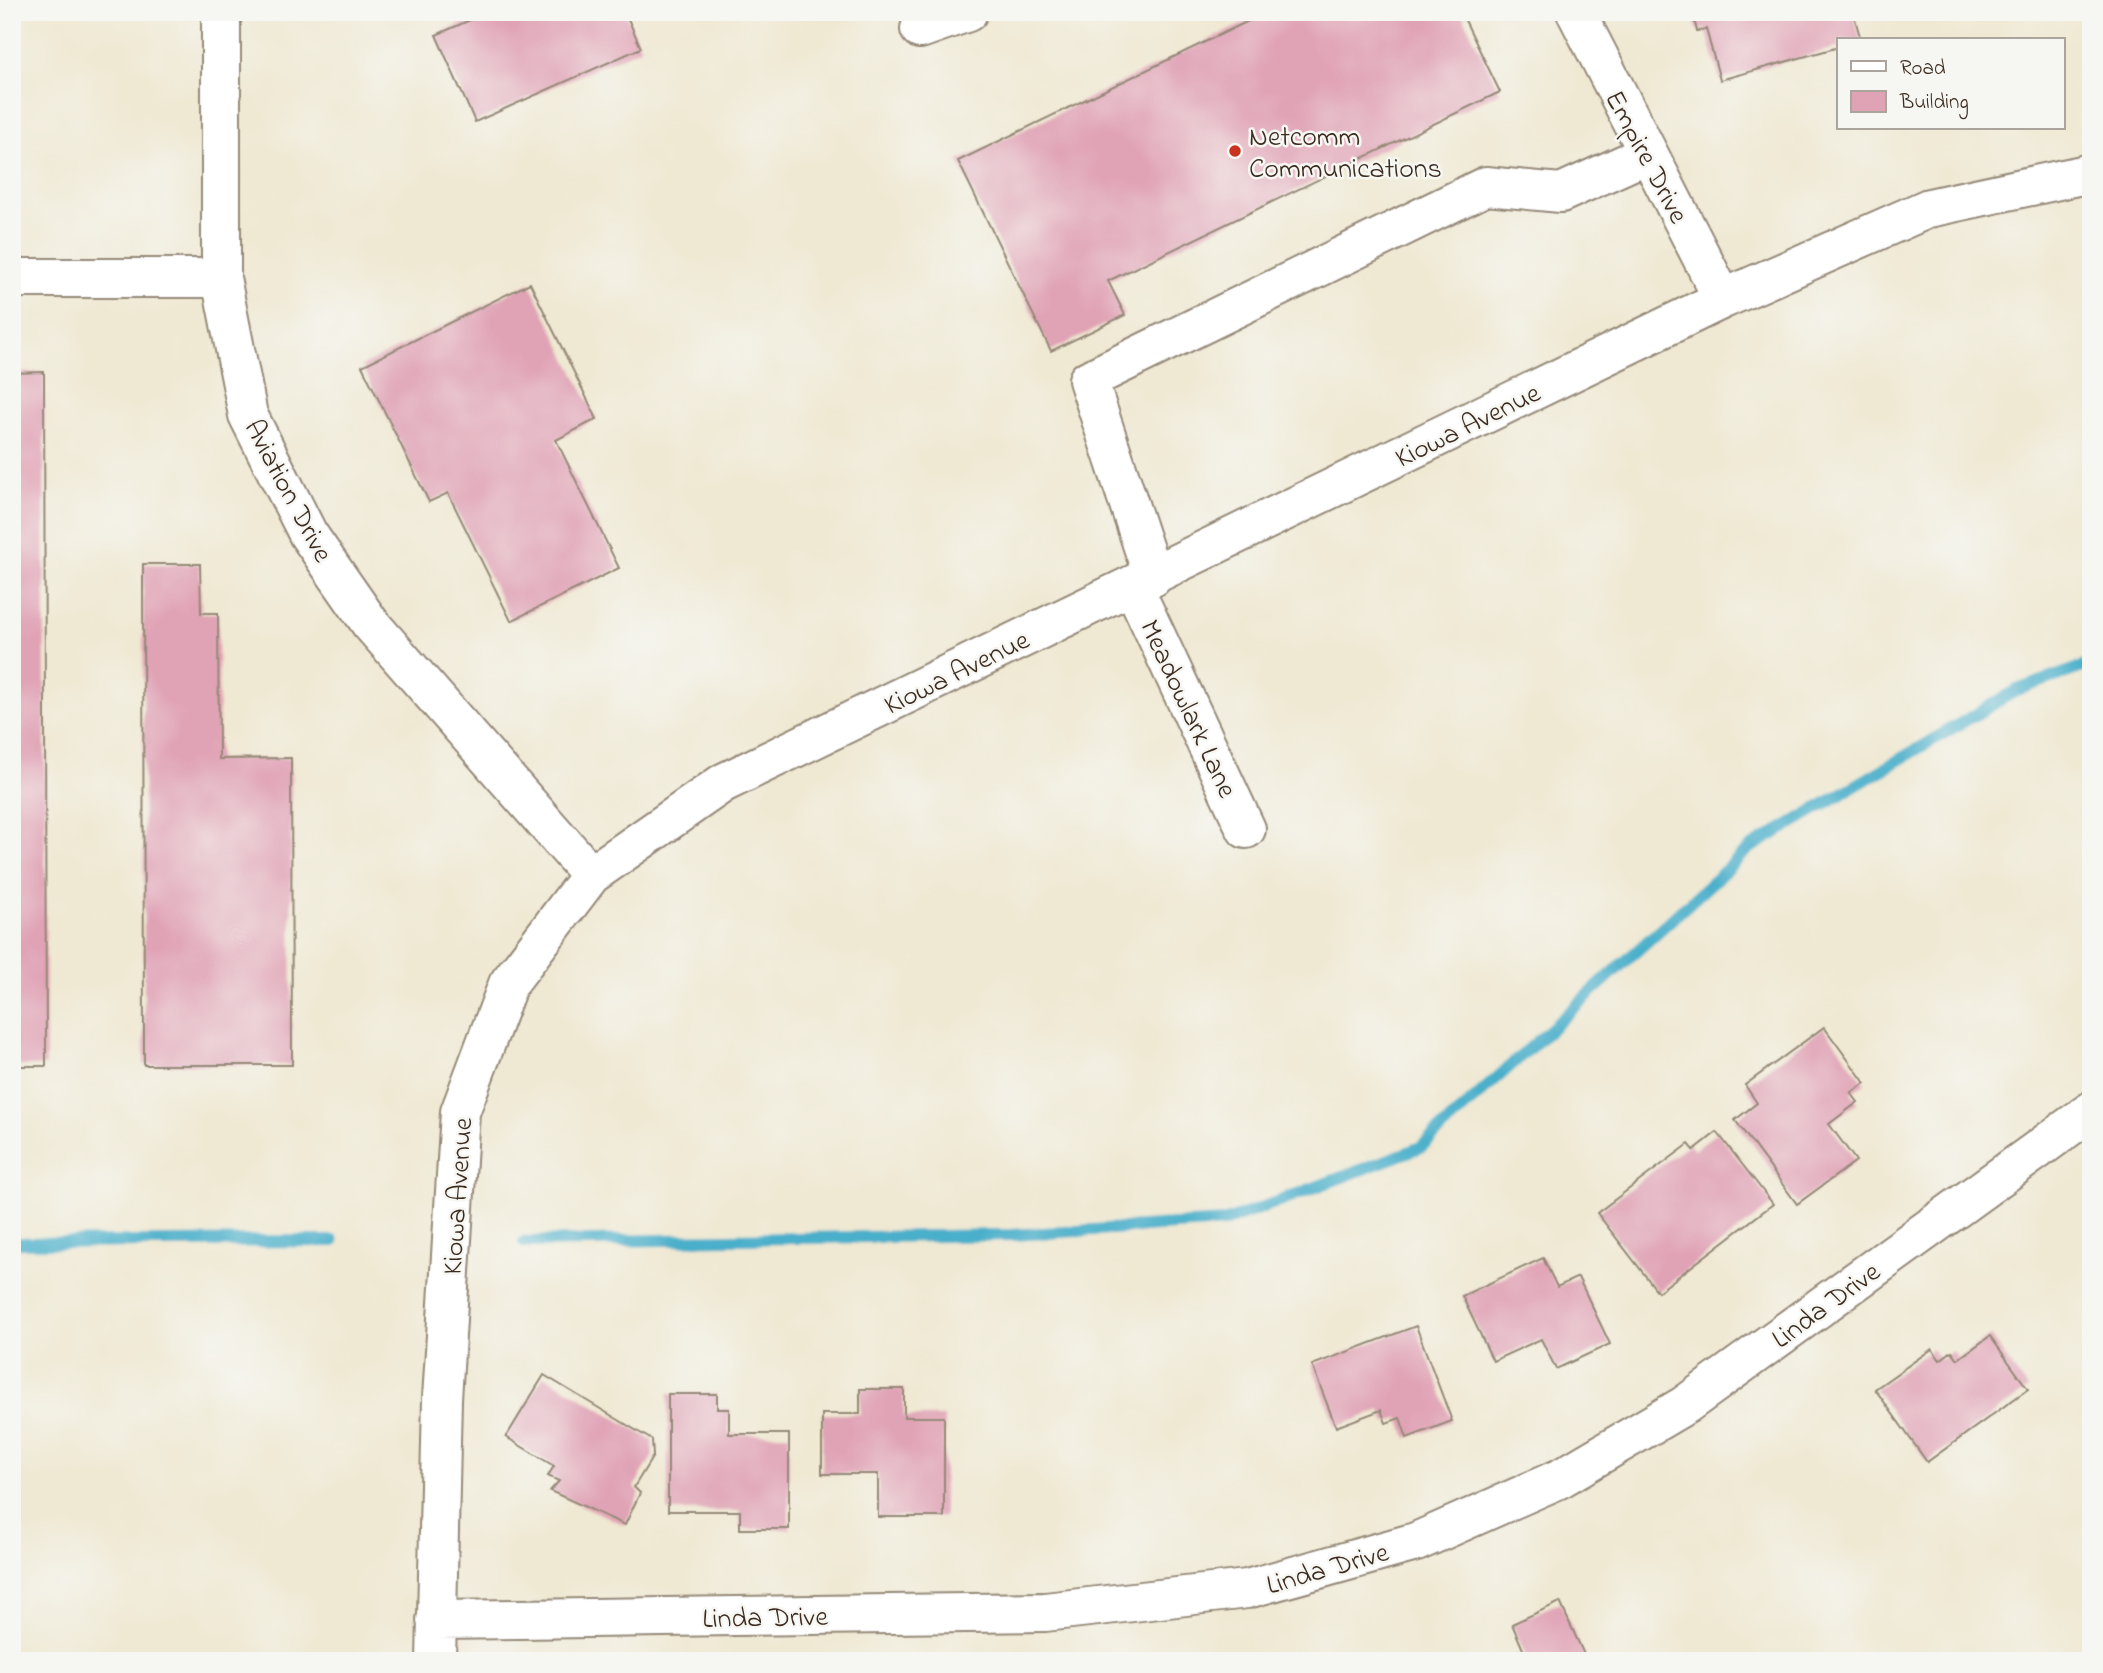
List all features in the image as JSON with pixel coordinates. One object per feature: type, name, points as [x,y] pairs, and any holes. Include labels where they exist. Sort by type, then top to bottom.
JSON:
[{"type":"street","name":"Aviation Drive","points":[[221,12],[221,278],[248,415],[308,534],[370,623],[591,875]]},
{"type":"street","points":[[920,29],[968,12]]},
{"type":"street","name":"Empire Drive","points":[[1576,12],[1723,299]]},
{"type":"street","name":"Meadowlark Lane","points":[[1246,829],[1143,581],[1088,380],[1486,186],[1561,193],[1647,154]]},
{"type":"street","name":"Kiowa Avenue","points":[[436,1661],[442,1399],[460,1112],[508,984],[591,875],[723,783],[1723,299],[1929,208],[2091,173]]},
{"type":"street","points":[[12,278],[221,278]]},
{"type":"street","name":"Linda Drive","points":[[436,1620],[1045,1612],[1247,1589],[1416,1542],[1561,1478],[1685,1405],[2091,1111]]},
{"type":"building","points":[[488,12],[625,12],[641,48],[475,122],[436,35]]},
{"type":"building","points":[[1267,12],[1461,12],[1500,92],[1108,281],[1125,315],[1051,351],[958,161]]},
{"type":"building","points":[[1692,12],[1853,12],[1860,38],[1837,38],[1837,48],[1720,80],[1706,29],[1697,31]]},
{"type":"building","points":[[530,283],[597,419],[556,440],[619,568],[511,621],[448,493],[429,502],[362,366]]},
{"type":"building","points":[[44,372],[46,1066],[12,1066],[12,373]]},
{"type":"building","points":[[143,564],[200,564],[201,613],[218,613],[219,759],[291,758],[292,1065],[144,1065]]},
{"type":"building","points":[[1824,1027],[1865,1083],[1851,1093],[1858,1102],[1829,1124],[1856,1161],[1797,1204],[1735,1120],[1757,1103],[1745,1085]]},
{"type":"building","points":[[1717,1132],[1773,1204],[1658,1292],[1597,1213],[1689,1144],[1694,1150]]},
{"type":"building","points":[[1543,1258],[1557,1287],[1578,1277],[1610,1344],[1556,1369],[1541,1339],[1493,1361],[1462,1296]]},
{"type":"building","points":[[1416,1326],[1452,1421],[1407,1438],[1400,1418],[1386,1423],[1381,1410],[1336,1427],[1312,1365]]},
{"type":"building","points":[[1990,1336],[2028,1389],[1927,1462],[1875,1389],[1932,1349],[1940,1360],[1952,1351],[1958,1359]]},
{"type":"building","points":[[544,1375],[652,1440],[653,1456],[634,1487],[640,1493],[625,1525],[550,1491],[559,1481],[548,1476],[554,1466],[506,1437]]},
{"type":"building","points":[[860,1389],[904,1389],[904,1417],[944,1417],[944,1517],[878,1517],[878,1474],[822,1474],[822,1414],[860,1414]]},
{"type":"building","points":[[668,1394],[717,1394],[717,1409],[729,1409],[729,1434],[789,1434],[789,1529],[740,1529],[740,1511],[668,1511]]},
{"type":"building","points":[[1560,1602],[1587,1661],[1528,1661],[1512,1624]]},
{"type":"waterway","points":[[524,1242],[1012,1235],[1224,1222],[1421,1147],[1750,848],[2017,690],[2091,664]]},
{"type":"waterway","points":[[12,1243],[333,1241]]},
{"type":"place","name":"Netcomm Communications","points":[[1235,151]]}]
